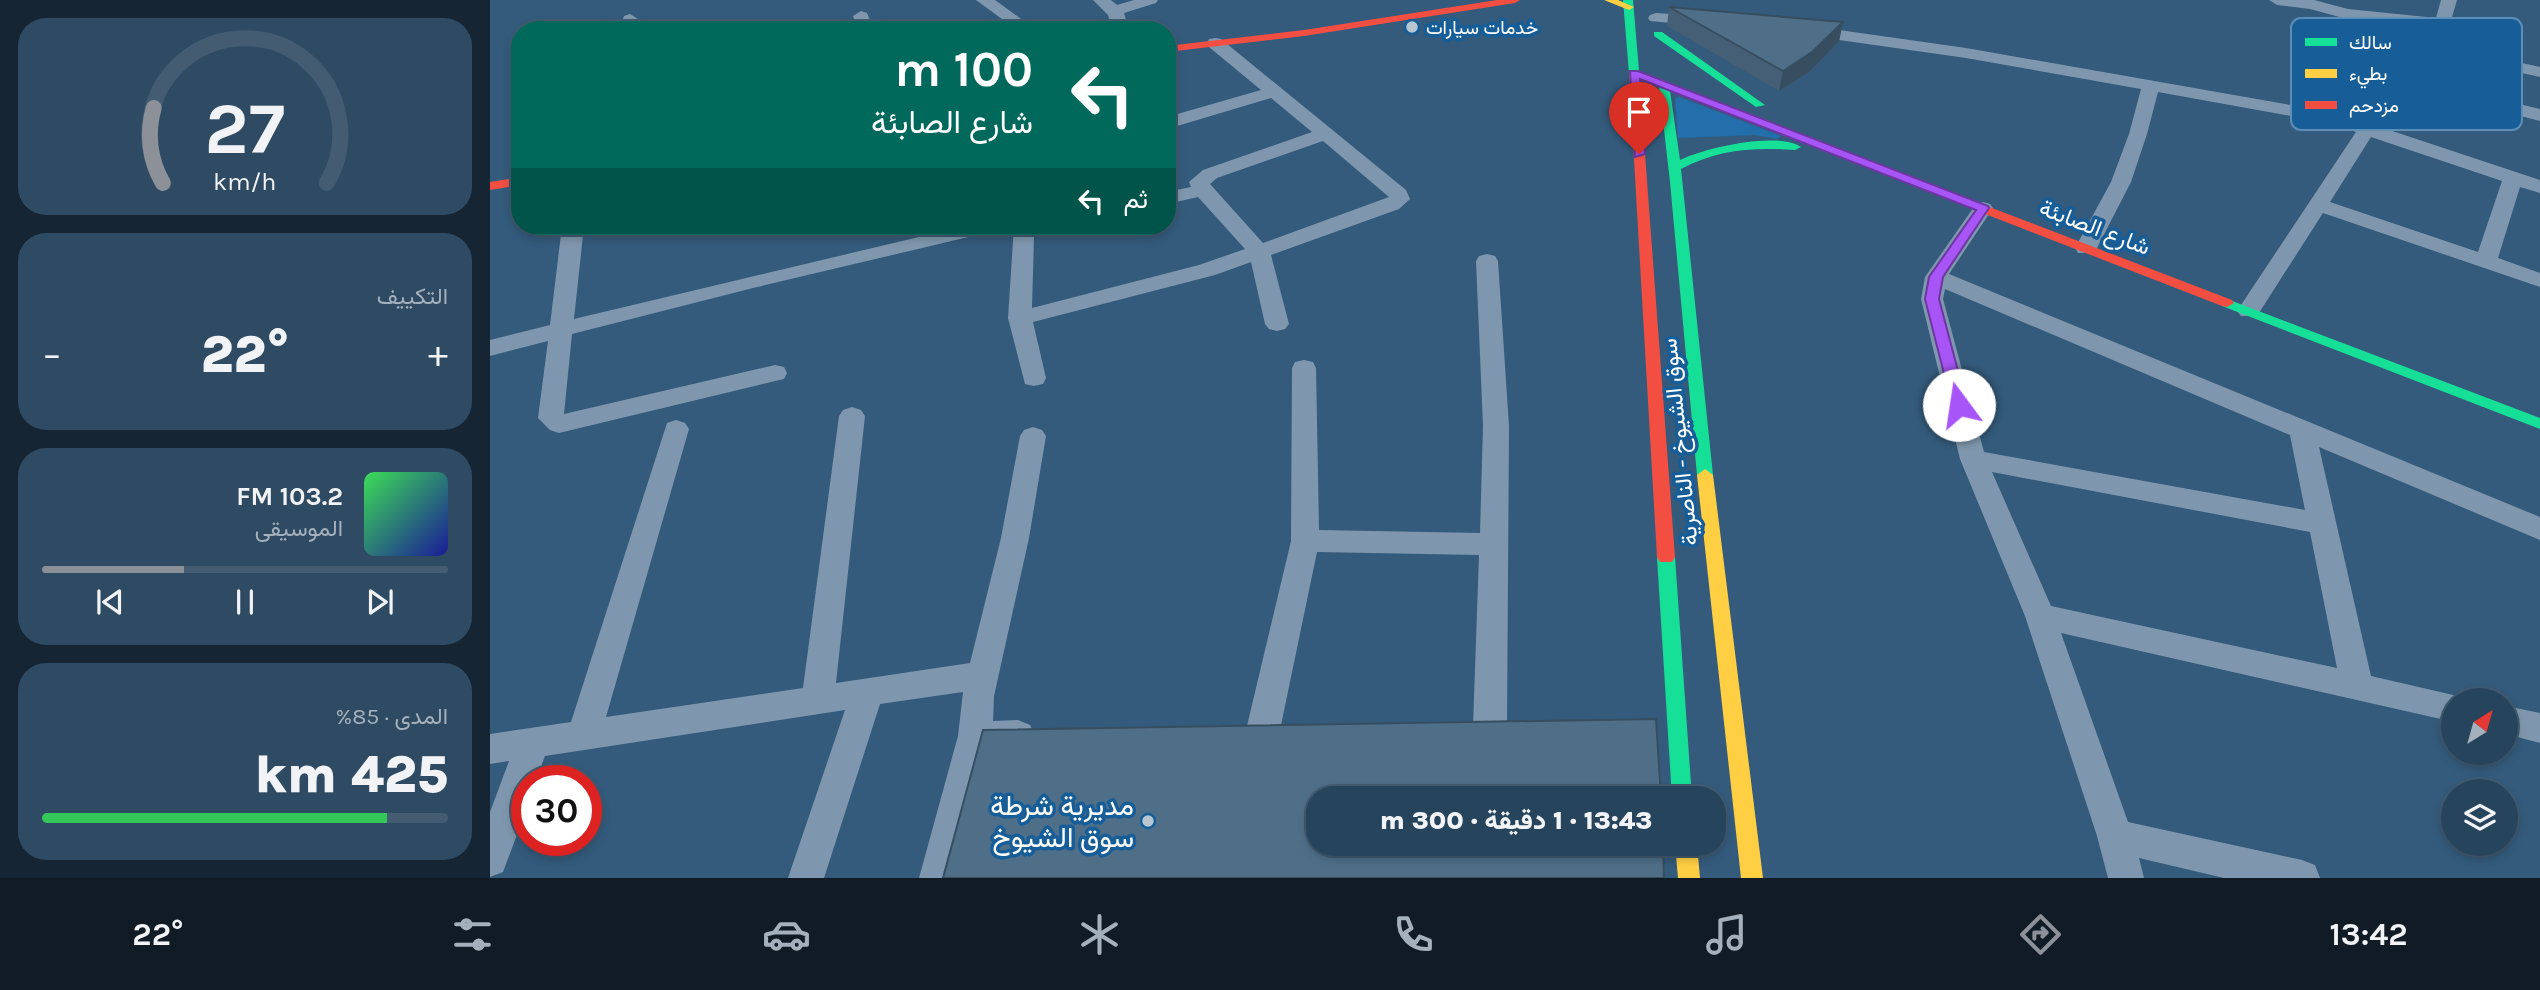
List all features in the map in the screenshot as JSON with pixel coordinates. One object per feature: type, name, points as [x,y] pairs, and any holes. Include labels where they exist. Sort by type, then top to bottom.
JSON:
[{"type":"main road","points":[[1176,48],[1304,33],[1475,3],[1515,0]]},
{"type":"main road","points":[[1609,0],[1628,4]]},
{"type":"main road","name":"سوق الشيوخ - الناصرية","points":[[1628,4],[1634,73],[1663,723],[1679,786]]},
{"type":"main road","points":[[1656,17],[1736,90],[1837,151]]},
{"type":"main road","name":"سوق الشيوخ - الناصرية","points":[[1656,17],[1676,167],[1689,333],[1752,878]]},
{"type":"main road","name":"شارع الصابئة","points":[[1634,73],[1662,72],[1837,151],[2540,424]]},
{"type":"main road","points":[[1676,167],[1692,155],[1741,144],[1837,151]]},
{"type":"main road","points":[[490,186],[511,182]]},
{"type":"main road","points":[[1687,856],[1689,878]]},
{"type":"street","points":[[984,0],[1015,21]]},
{"type":"street","points":[[1101,0],[1115,11],[1121,21]]},
{"type":"street","points":[[1115,11],[1150,0]]},
{"type":"street","points":[[2277,0],[2311,4],[2347,14],[2385,18]]},
{"type":"street","points":[[2444,18],[2449,0]]},
{"type":"street","points":[[1656,17],[1723,22]]},
{"type":"street","points":[[1787,28],[1966,53],[2291,111]]},
{"type":"street","points":[[1020,318],[1165,282],[1260,253],[1392,205],[1400,199],[1399,194],[1215,43]]},
{"type":"street","points":[[2522,68],[2540,72]]},
{"type":"street","points":[[2086,248],[2121,182],[2138,134],[2150,87]]},
{"type":"street","points":[[1176,119],[1274,92]]},
{"type":"street","points":[[2522,111],[2540,115]]},
{"type":"street","points":[[2249,311],[2366,130]]},
{"type":"street","points":[[2370,130],[2540,187]]},
{"type":"street","points":[[1277,324],[1260,253],[1203,190],[1199,182],[1210,174],[1326,134]]},
{"type":"street","points":[[2486,262],[2513,177]]},
{"type":"street","points":[[1176,196],[1203,190]]},
{"type":"street","points":[[2319,205],[2540,280]]},
{"type":"street","points":[[1983,208],[1936,277],[1932,299],[1973,459],[2040,617],[2115,836],[2126,878]]},
{"type":"street","points":[[572,235],[551,418],[559,424],[775,373]]},
{"type":"street","points":[[490,348],[954,235]]},
{"type":"street","points":[[1023,235],[1020,318],[1034,378]]},
{"type":"street","points":[[1487,261],[1496,426],[1490,726]]},
{"type":"street","points":[[1936,277],[2540,529]]},
{"type":"street","points":[[1263,730],[1305,541],[1304,368]]},
{"type":"street","points":[[818,700],[852,416]]},
{"type":"street","points":[[584,735],[676,429]]},
{"type":"street","points":[[2302,430],[2357,687]]},
{"type":"street","points":[[937,878],[975,736],[978,696],[1015,538],[1033,436]]},
{"type":"street","points":[[1973,459],[2322,524]]},
{"type":"street","points":[[1305,541],[1492,544]]},
{"type":"street","points":[[2040,617],[2441,705]]},
{"type":"street","points":[[490,749],[983,675]]},
{"type":"street","points":[[806,878],[867,693]]},
{"type":"street","points":[[2518,723],[2540,728]]},
{"type":"street","points":[[975,736],[1043,734]]},
{"type":"street","points":[[490,860],[533,743]]},
{"type":"street","points":[[2115,836],[2302,878]]},
{"type":"shaded area","points":[[1679,97],[1781,136],[1777,139],[1755,135],[1678,138],[1675,99]]},
{"type":"building","points":[[1669,7],[1843,22],[1812,52],[1783,71]]},
{"type":"building","name":"مديرية شرطة سوق الشيوخ","points":[[1656,719],[1660,786],[1306,786],[1306,856],[1663,856],[1664,878],[943,878],[983,730]]},
{"type":"traffic: fast","points":[[1628,0],[1634,73],[1966,202]]},
{"type":"traffic: fast","points":[[1658,34],[1760,105]]},
{"type":"traffic: fast","points":[[1664,84],[1705,475]]},
{"type":"traffic: fast","points":[[1676,167],[1690,159],[1734,147],[1795,147]]},
{"type":"traffic: fast","points":[[2227,303],[2540,424]]},
{"type":"traffic: fast","points":[[1666,557],[1681,786]]},
{"type":"traffic: slow","points":[[1609,0],[1629,7]]},
{"type":"traffic: slow","points":[[1705,475],[1752,878]]},
{"type":"traffic: slow","points":[[1687,856],[1689,878]]},
{"type":"traffic: jam","points":[[1176,48],[1304,33],[1515,0]]},
{"type":"traffic: jam","points":[[1634,73],[1666,557]]},
{"type":"traffic: jam","points":[[490,186],[511,182]]},
{"type":"traffic: jam","points":[[1966,202],[2227,303]]},
{"type":"place","name":"خدمات سيارات","points":[[1412,27]]},
{"type":"place","name":"مديرية شرطة سوق الشيوخ","points":[[1148,821]]},
{"type":"route","points":[[1639,154],[1634,73],[1983,208],[1936,277],[1932,299],[1959,405]]}]
